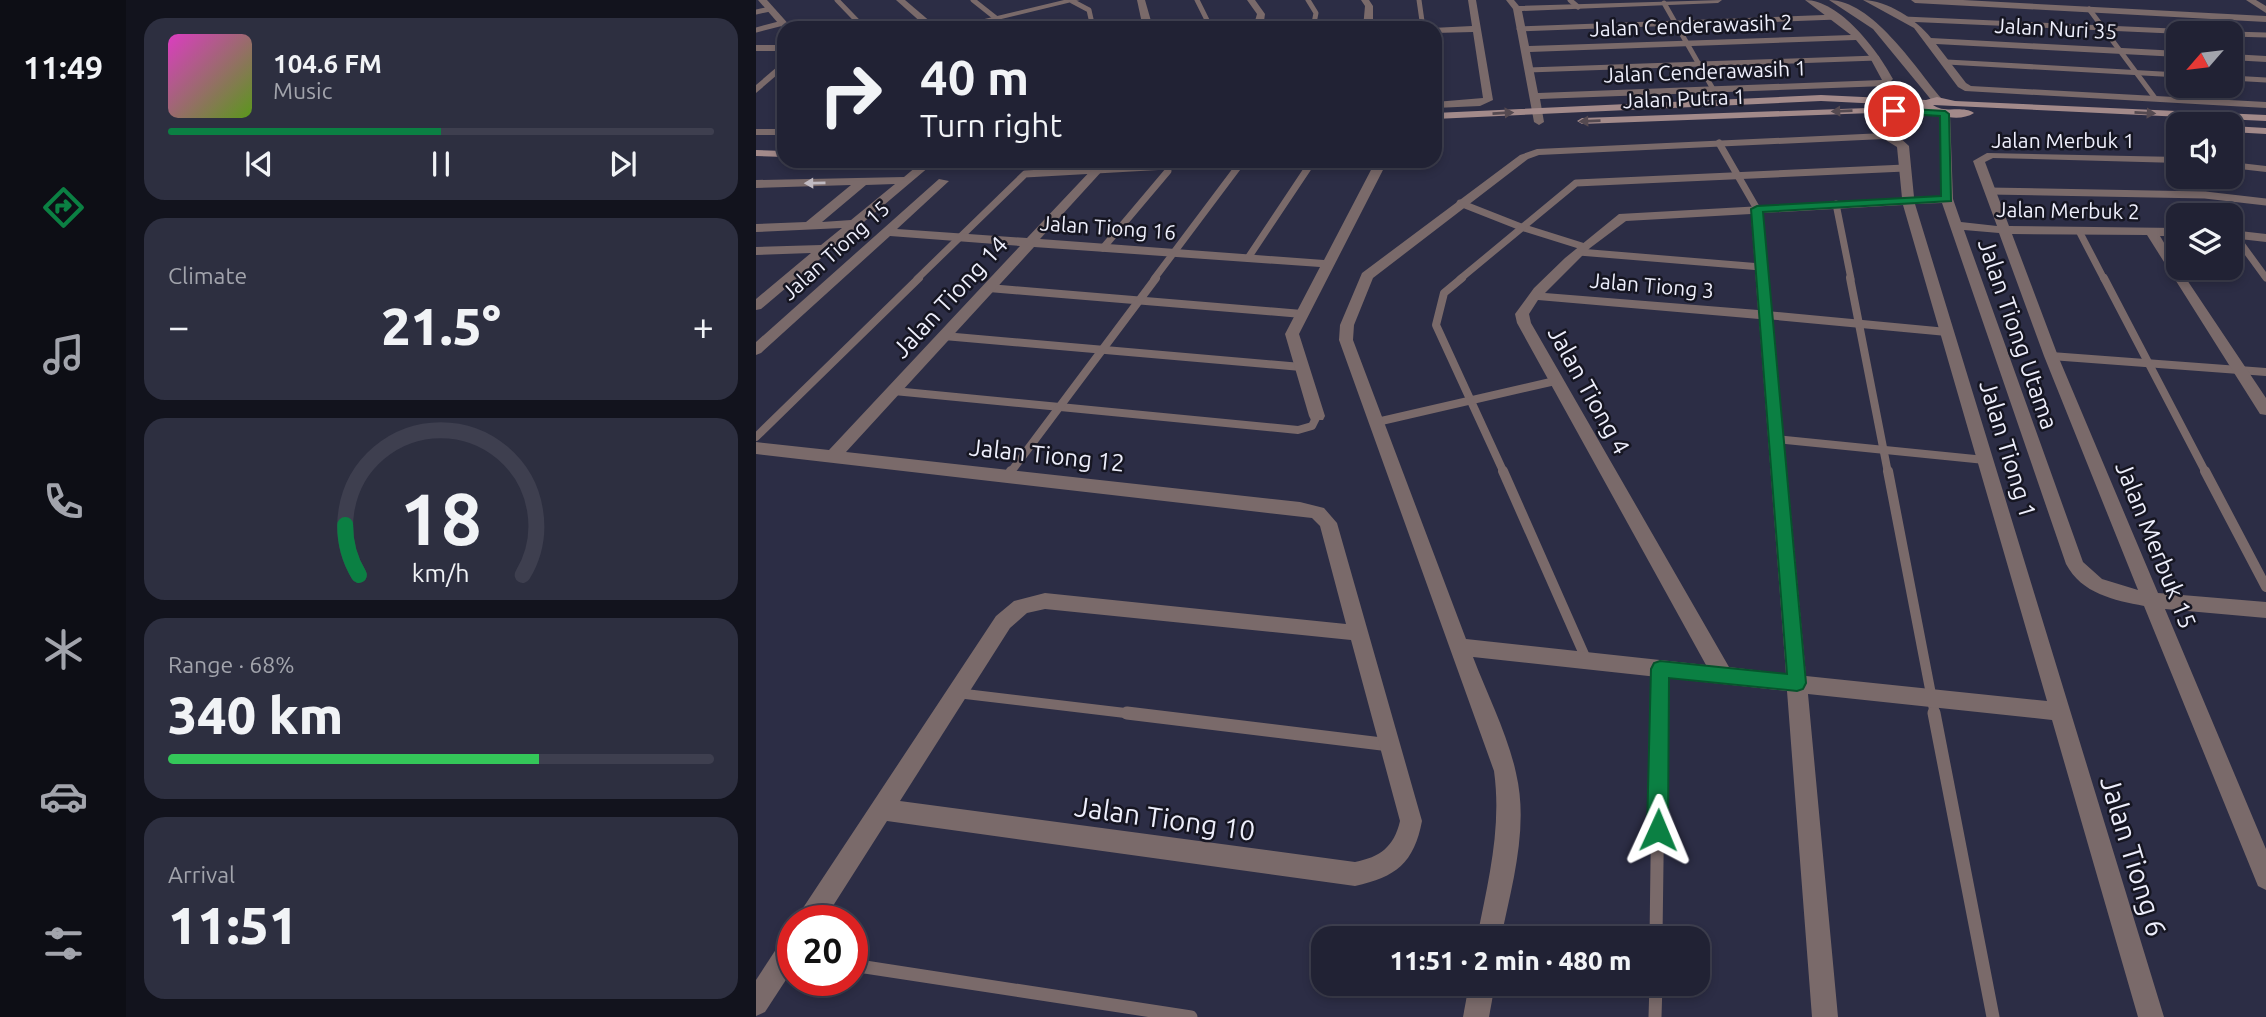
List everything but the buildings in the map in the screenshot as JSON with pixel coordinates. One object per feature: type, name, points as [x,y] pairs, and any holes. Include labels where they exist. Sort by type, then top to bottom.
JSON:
[{"type":"main road","name":"Jalan Putra 1","points":[[1942,108],[2166,125]]},
{"type":"main road","name":"Jalan Putra 1","points":[[1442,116],[1537,117],[1942,108],[2266,118]]},
{"type":"main road","name":"Jalan Putra 1","points":[[1442,126],[1537,117]]},
{"type":"main road","points":[[2243,130],[2266,131]]},
{"type":"main road","points":[[756,143],[777,144]]},
{"type":"main road","points":[[756,153],[777,153]]},
{"type":"street","points":[[762,0],[781,21]]},
{"type":"street","points":[[900,0],[925,21]]},
{"type":"street","points":[[1141,0],[1148,21]]},
{"type":"street","points":[[1251,0],[1261,14],[1260,21]]},
{"type":"street","points":[[1365,0],[1369,6],[1368,21]]},
{"type":"street","points":[[1442,105],[1480,103],[1488,100],[1472,0]]},
{"type":"street","points":[[1510,0],[1517,9],[1537,117]]},
{"type":"street","points":[[1517,9],[1574,3],[1718,0]]},
{"type":"street","points":[[1810,0],[1861,37],[1877,58]]},
{"type":"street","points":[[1833,0],[1861,15],[1876,27],[1942,108]]},
{"type":"street","points":[[1867,0],[1917,26],[1962,85],[1979,91],[2266,105]]},
{"type":"street","points":[[1915,0],[2266,19]]},
{"type":"street","points":[[2250,0],[2266,10]]},
{"type":"street","points":[[991,21],[1028,17],[1074,1]]},
{"type":"street","points":[[1442,30],[1478,29]]},
{"type":"street","name":"Jalan Cenderawasih 2","points":[[1523,49],[1861,37]]},
{"type":"street","name":"Jalan Nuri 35","points":[[1930,41],[2166,53]]},
{"type":"street","points":[[756,48],[777,48]]},
{"type":"street","name":"Jalan Cenderawasih 1","points":[[1534,96],[1878,85],[1888,79],[1877,58]]},
{"type":"street","points":[[2244,58],[2266,59]]},
{"type":"street","points":[[756,90],[777,70]]},
{"type":"street","name":"Jalan Tiong Utama","points":[[1942,108],[1947,199],[2075,564],[2081,573],[2103,588],[2151,598]]},
{"type":"street","points":[[756,132],[777,130]]},
{"type":"street","name":"Jalan Tiong 1","points":[[1719,143],[1884,136],[1894,138],[1903,146],[1908,200],[2060,712]]},
{"type":"street","points":[[1491,926],[1509,823],[1510,796],[1505,771],[1346,340],[1347,325],[1367,276],[1524,157],[1537,152],[1719,143]]},
{"type":"street","name":"Jalan Merbuk 1","points":[[2003,230],[1979,161],[1991,155],[2166,160]]},
{"type":"street","points":[[2243,166],[2266,169]]},
{"type":"street","points":[[756,306],[922,168]]},
{"type":"street","name":"Jalan Tiong 14","points":[[834,455],[1099,168]]},
{"type":"street","points":[[1317,416],[1292,334],[1378,168]]},
{"type":"street","points":[[756,184],[907,180]]},
{"type":"street","name":"Jalan Tiong 15","points":[[756,349],[943,181]]},
{"type":"street","points":[[809,226],[862,182]]},
{"type":"street","name":"Jalan Tiong 4","points":[[1722,674],[1555,381],[1522,317],[1535,296],[1582,249],[1612,222],[1623,217],[1947,199]]},
{"type":"street","points":[[1757,209],[1825,1017]]},
{"type":"street","points":[[756,228],[854,224]]},
{"type":"street","name":"Jalan Merbuk 2","points":[[1956,225],[2003,230],[2166,232]]},
{"type":"street","name":"Jalan Merbuk 15","points":[[2003,230],[2051,356],[2266,878]]},
{"type":"street","points":[[2151,231],[2266,410]]},
{"type":"street","name":"Jalan Tiong 16","points":[[886,232],[1328,264]]},
{"type":"street","points":[[2243,235],[2266,238]]},
{"type":"street","points":[[756,251],[822,249]]},
{"type":"street","name":"Jalan Tiong 3","points":[[1535,296],[1766,315]]},
{"type":"street","name":"Jalan Tiong 12","points":[[756,448],[1300,508],[1318,513],[1328,523],[1360,633]]},
{"type":"street","points":[[2151,598],[2266,610]]},
{"type":"street","points":[[820,905],[1003,622],[1011,613],[1033,602],[1360,633],[1391,745]]},
{"type":"street","points":[[1459,647],[2060,712]]},
{"type":"street","name":"Jalan Tiong 6","points":[[2060,712],[2151,1017]]},
{"type":"street","name":"Jalan Tiong 10","points":[[882,809],[1355,874],[1376,871],[1396,858],[1408,841],[1411,821],[1391,745]]},
{"type":"street","points":[[756,1003],[777,973]]},
{"type":"street","points":[[1476,1017],[1480,996]]},
{"type":"lane","points":[[837,0],[857,21]]},
{"type":"lane","points":[[973,0],[997,19]]},
{"type":"lane","points":[[1198,0],[1206,21]]},
{"type":"lane","points":[[1308,0],[1316,13],[1314,21]]},
{"type":"lane","points":[[1419,0],[1422,21]]},
{"type":"lane","points":[[1074,1],[1089,10],[1091,21]]},
{"type":"lane","points":[[1664,2],[1713,89]]},
{"type":"lane","points":[[756,12],[770,9]]},
{"type":"lane","points":[[2089,9],[2155,98]]},
{"type":"lane","points":[[1519,29],[1837,17]]},
{"type":"lane","points":[[1904,19],[2166,31]]},
{"type":"lane","points":[[756,30],[777,27]]},
{"type":"lane","points":[[2244,34],[2266,35]]},
{"type":"lane","points":[[1528,71],[1877,58]]},
{"type":"lane","points":[[1947,62],[2166,74]]},
{"type":"lane","points":[[2244,79],[2266,80]]},
{"type":"lane","points":[[1719,143],[1757,209]]},
{"type":"lane","points":[[756,437],[1025,174],[1099,168]]},
{"type":"lane","points":[[1103,248],[1168,169],[1166,168]]},
{"type":"lane","points":[[1008,476],[1237,168]]},
{"type":"lane","points":[[1248,258],[1308,168]]},
{"type":"lane","points":[[1587,661],[1436,325],[1444,293],[1576,183],[1905,168]]},
{"type":"lane","points":[[1989,191],[2205,195],[2266,202]]},
{"type":"lane","points":[[1460,203],[1582,249],[1761,267]]},
{"type":"lane","points":[[1836,204],[1993,1017]]},
{"type":"lane","points":[[2079,231],[2266,587]]},
{"type":"lane","points":[[2243,247],[2266,278]]},
{"type":"lane","points":[[989,288],[1301,314]]},
{"type":"lane","points":[[1766,315],[1947,332]]},
{"type":"lane","points":[[944,336],[1301,367]]},
{"type":"lane","points":[[2051,356],[2266,372]]},
{"type":"lane","points":[[1377,422],[1555,381]]},
{"type":"lane","points":[[894,391],[1297,430],[1312,426],[1317,416]]},
{"type":"lane","points":[[1776,439],[1985,460]]},
{"type":"lane","points":[[1656,926],[1660,669]]},
{"type":"lane","points":[[956,693],[1391,745]]},
{"type":"lane","points":[[868,967],[1191,1017]]},
{"type":"lane","points":[[1655,1017],[1656,996]]},
{"type":"route","points":[[1658,830],[1660,669],[1797,683],[1757,209],[1947,199],[1945,114],[1894,111]]}]
